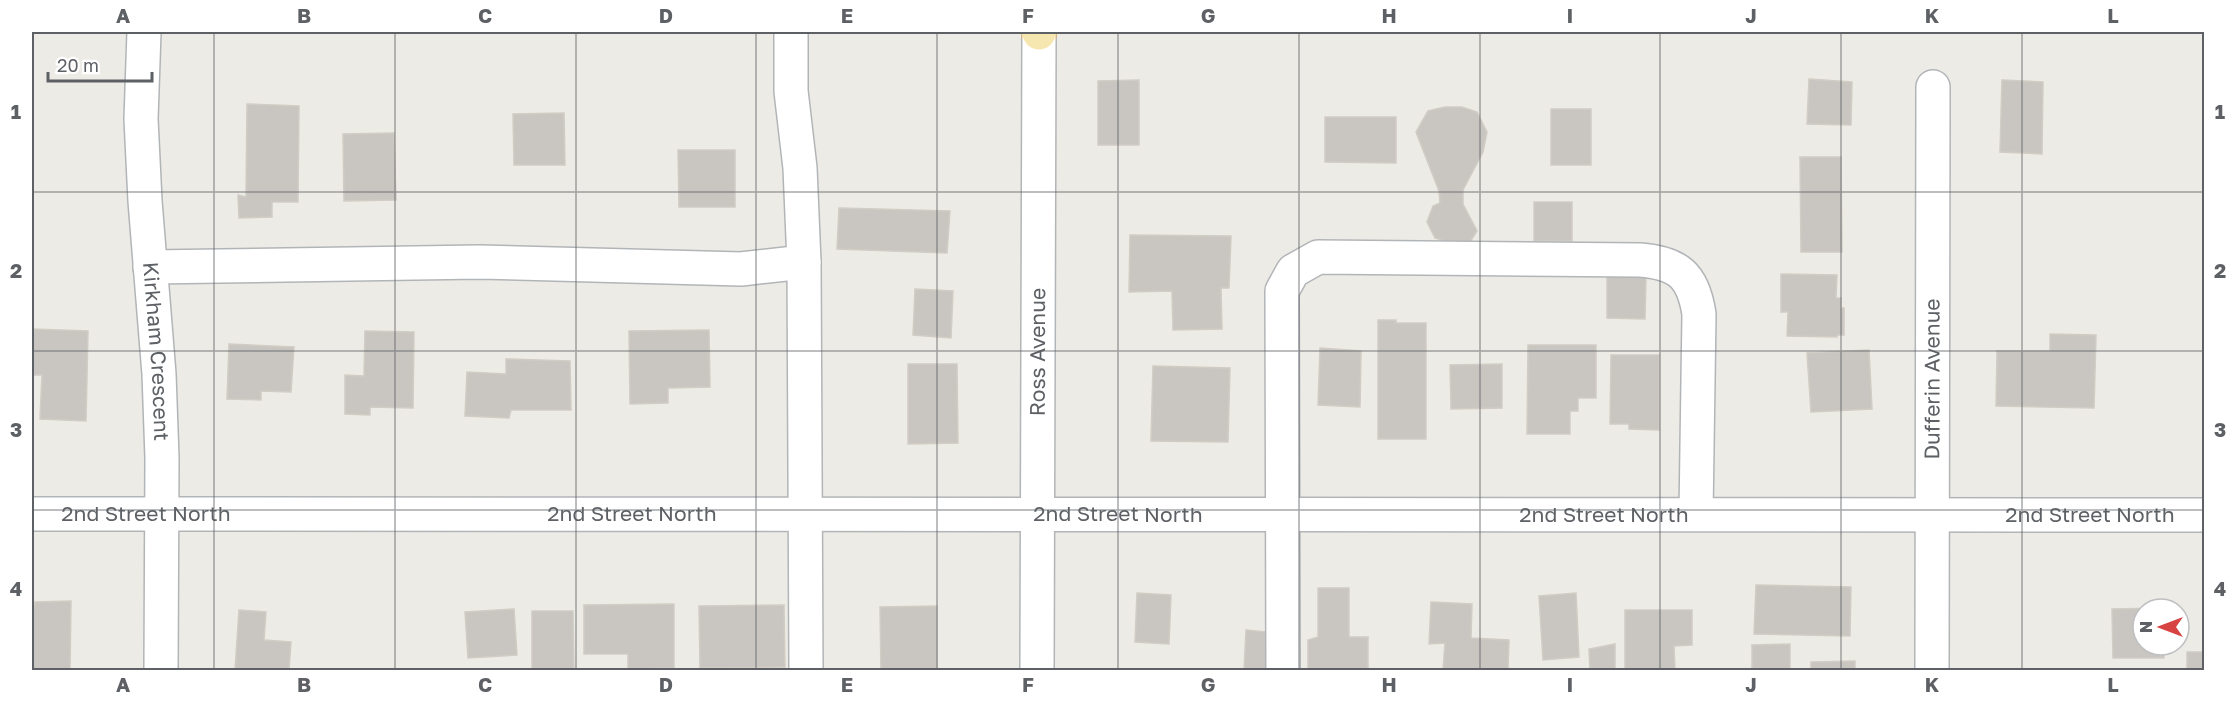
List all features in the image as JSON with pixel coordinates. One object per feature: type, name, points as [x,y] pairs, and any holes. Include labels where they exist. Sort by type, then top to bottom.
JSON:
[{"type":"street","name":"Kirkham Crescent","points":[[144,32],[141,119],[159,374],[162,514],[161,670]]},
{"type":"street","points":[[791,32],[791,91],[800,168],[804,262],[806,670]]},
{"type":"street","name":"Ross Avenue","points":[[1037,670],[1039,32]]},
{"type":"street","name":"Dufferin Avenue","points":[[1932,670],[1933,87]]},
{"type":"street","points":[[1283,670],[1282,291],[1293,271],[1318,257],[1640,260],[1660,262],[1679,270],[1688,280],[1696,298],[1699,314],[1696,514]]},
{"type":"street","points":[[150,267],[479,262],[741,270],[804,262]]},
{"type":"street","name":"2nd Street North","points":[[32,514],[2205,515]]},
{"type":"building","points":[[1809,79],[1852,82],[1851,125],[1807,124]]},
{"type":"building","points":[[1139,80],[1139,145],[1098,145],[1098,81]]},
{"type":"building","points":[[2002,80],[2043,82],[2042,154],[2000,152]]},
{"type":"building","points":[[247,104],[299,106],[298,202],[272,202],[272,217],[239,218],[238,195],[246,197]]},
{"type":"building","points":[[1445,107],[1462,107],[1477,112],[1487,132],[1483,152],[1463,190],[1463,204],[1477,231],[1470,242],[1444,241],[1435,238],[1427,222],[1433,206],[1440,203],[1439,191],[1416,132],[1428,111]]},
{"type":"building","points":[[1551,109],[1591,109],[1591,165],[1551,165]]},
{"type":"building","points":[[564,113],[565,165],[514,165],[513,114]]},
{"type":"building","points":[[1325,117],[1396,117],[1396,163],[1325,162]]},
{"type":"building","points":[[394,133],[396,200],[344,201],[343,134]]},
{"type":"building","points":[[678,150],[735,150],[735,207],[679,207]]},
{"type":"building","points":[[1800,157],[1841,157],[1842,252],[1801,252]]},
{"type":"building","points":[[1534,202],[1572,202],[1572,241],[1534,241]]},
{"type":"building","points":[[839,208],[950,211],[947,253],[837,249]]},
{"type":"building","points":[[1130,235],[1231,236],[1229,288],[1221,288],[1222,329],[1173,330],[1172,291],[1129,292]]},
{"type":"building","points":[[1781,274],[1837,275],[1836,298],[1841,298],[1841,308],[1844,308],[1844,335],[1837,335],[1837,337],[1787,336],[1788,312],[1781,312]]},
{"type":"building","points":[[1607,277],[1646,277],[1645,319],[1607,318]]},
{"type":"building","points":[[915,289],[953,291],[951,338],[913,335]]},
{"type":"building","points":[[1378,320],[1396,320],[1396,323],[1426,323],[1426,439],[1378,439]]},
{"type":"building","points":[[32,329],[88,331],[86,421],[40,419],[42,375],[32,375]]},
{"type":"building","points":[[709,330],[710,387],[668,388],[668,403],[630,404],[629,331]]},
{"type":"building","points":[[365,331],[414,332],[413,408],[370,407],[370,415],[345,414],[345,375],[364,376]]},
{"type":"building","points":[[2050,334],[2096,335],[2094,408],[1996,406],[1997,351],[2050,351]]},
{"type":"building","points":[[229,344],[294,347],[291,392],[261,391],[261,400],[227,399]]},
{"type":"building","points":[[1528,345],[1596,345],[1596,398],[1578,398],[1578,411],[1570,411],[1570,434],[1527,434]]},
{"type":"building","points":[[1320,348],[1361,351],[1360,407],[1318,405]]},
{"type":"building","points":[[1869,350],[1872,409],[1811,412],[1807,353]]},
{"type":"building","points":[[1611,355],[1659,355],[1659,430],[1629,429],[1629,424],[1610,424]]},
{"type":"building","points":[[506,359],[570,361],[571,410],[511,410],[509,418],[465,416],[467,372],[506,374]]},
{"type":"building","points":[[908,364],[957,364],[958,443],[908,444]]},
{"type":"building","points":[[1502,364],[1502,408],[1451,409],[1450,365]]},
{"type":"building","points":[[1153,366],[1230,368],[1228,442],[1151,441]]},
{"type":"building","points":[[1756,585],[1851,587],[1850,636],[1754,634]]},
{"type":"building","points":[[1318,588],[1349,588],[1349,637],[1368,637],[1368,670],[1308,670],[1308,640],[1318,637]]},
{"type":"building","points":[[1137,593],[1171,595],[1169,644],[1135,642]]},
{"type":"building","points":[[1576,593],[1579,657],[1543,660],[1539,596]]},
{"type":"building","points":[[71,601],[70,670],[32,670],[32,612],[35,602]]},
{"type":"building","points":[[1431,602],[1472,604],[1471,638],[1509,640],[1508,670],[1443,670],[1445,643],[1429,644]]},
{"type":"building","points":[[674,604],[674,668],[628,669],[628,654],[584,654],[584,605]]},
{"type":"building","points":[[784,605],[785,667],[700,668],[699,606]]},
{"type":"building","points":[[937,606],[937,670],[881,670],[880,607]]},
{"type":"building","points":[[514,609],[517,655],[468,658],[465,612]]},
{"type":"building","points":[[2112,609],[2131,609],[2131,657],[2164,658],[2113,658]]},
{"type":"building","points":[[239,610],[266,612],[264,640],[291,642],[289,670],[235,670]]},
{"type":"building","points":[[1625,610],[1692,610],[1692,645],[1674,646],[1675,670],[1625,670]]},
{"type":"building","points":[[532,611],[573,611],[574,670],[532,670]]},
{"type":"building","points":[[1246,630],[1277,633],[1275,670],[1244,670]]},
{"type":"building","points":[[1615,644],[1615,670],[1590,670],[1589,649]]},
{"type":"building","points":[[1790,644],[1790,670],[1752,670],[1752,645]]},
{"type":"building","points":[[2191,652],[2204,652],[2204,670],[2187,670],[2187,657],[2191,657]]},
{"type":"building","points":[[1855,661],[1855,670],[1811,670],[1811,662]]}]
